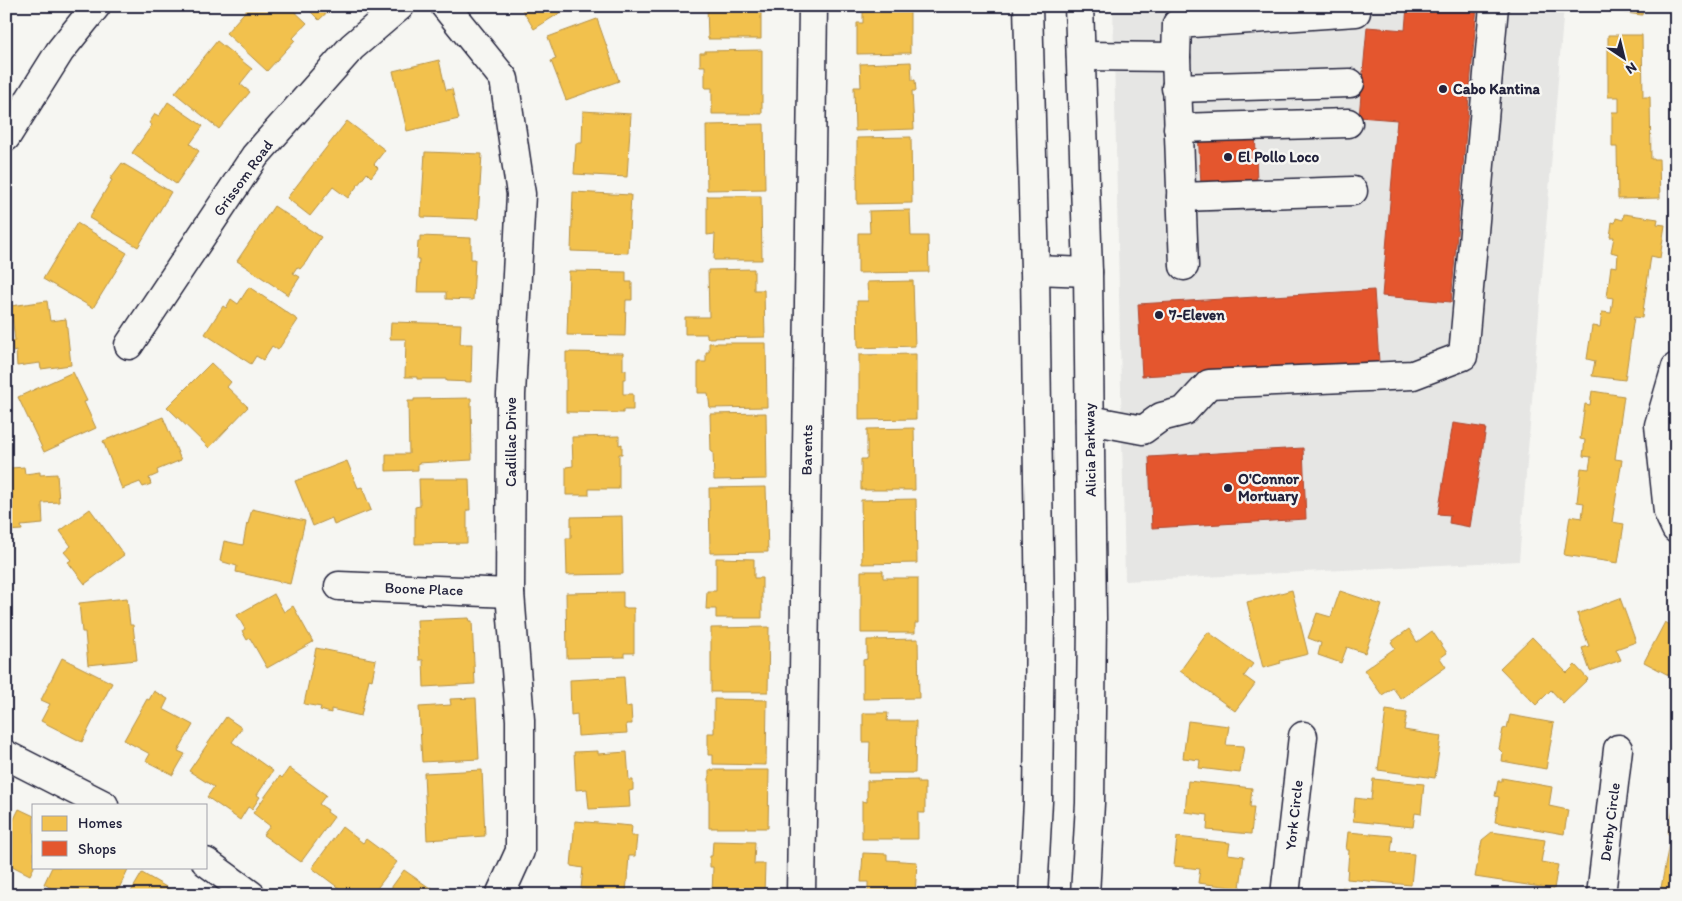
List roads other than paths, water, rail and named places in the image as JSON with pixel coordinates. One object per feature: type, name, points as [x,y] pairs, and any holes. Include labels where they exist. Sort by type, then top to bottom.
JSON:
[{"type":"street","points":[[6,137],[60,51],[96,6]]},
{"type":"street","name":"Grissom Road","points":[[129,345],[256,156],[352,47],[400,6]]},
{"type":"street","name":"Cadillac Drive","points":[[445,6],[504,79],[521,194],[511,395],[510,593],[520,720],[520,851],[500,895]]},
{"type":"street","name":"Barents","points":[[801,895],[813,6]]},
{"type":"street","points":[[1028,6],[1035,270],[1040,618],[1038,801],[1032,895]]},
{"type":"street","name":"Alicia Parkway","points":[[1079,6],[1088,272],[1092,647],[1090,803],[1085,895]]},
{"type":"street","points":[[1090,420],[1143,430],[1161,417],[1184,411],[1209,384],[1413,375],[1463,356],[1494,6]]},
{"type":"street","points":[[1184,266],[1176,88],[1177,24],[1298,11],[1356,12]]},
{"type":"street","points":[[1081,56],[1176,57]]},
{"type":"street","points":[[1176,88],[1350,83]]},
{"type":"street","points":[[1178,128],[1348,123]]},
{"type":"street","points":[[1181,197],[1353,191]]},
{"type":"street","points":[[1035,270],[1088,272]]},
{"type":"street","points":[[1676,367],[1659,425],[1668,512],[1676,529]]},
{"type":"street","name":"Boone Place","points":[[338,586],[510,593]]},
{"type":"street","name":"York Circle","points":[[1285,895],[1303,736]]},
{"type":"street","name":"Derby Circle","points":[[1601,895],[1618,749]]},
{"type":"street","points":[[6,755],[102,804]]},
{"type":"street","points":[[208,863],[251,895]]},
{"type":"place","name":"Cabo Kantina","points":[[1443,89]]},
{"type":"place","name":"El Pollo Loco","points":[[1228,157]]},
{"type":"place","name":"7-Eleven","points":[[1159,315]]},
{"type":"place","name":"O'Connor Mortuary","points":[[1228,488]]}]
